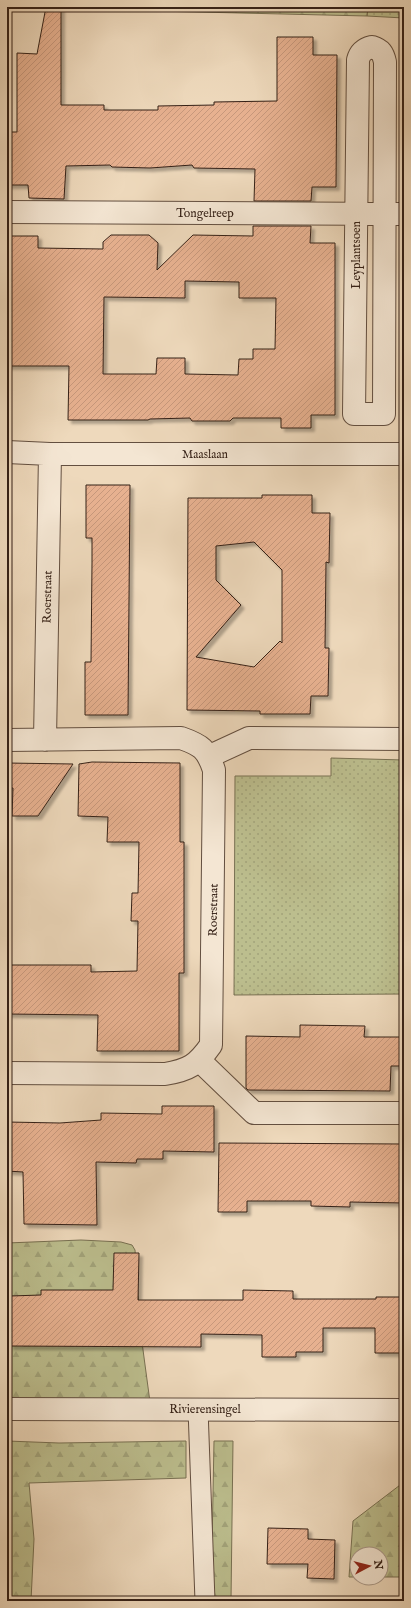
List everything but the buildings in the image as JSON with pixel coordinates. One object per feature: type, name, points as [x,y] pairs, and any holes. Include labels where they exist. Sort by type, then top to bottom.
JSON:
[{"type":"street","name":"Leyplantsoen","points":[[372,47],[379,50],[384,55],[385,62],[394,214],[384,414],[354,414],[358,60],[360,54],[365,49],[372,47]]},
{"type":"street","name":"Tongelreep","points":[[7,212],[394,214]]},
{"type":"street","name":"Maaslaan","points":[[7,452],[50,454],[404,454]]},
{"type":"street","name":"Roerstraat","points":[[45,740],[50,454]]},
{"type":"street","points":[[7,740],[181,738],[199,744],[210,756],[249,738],[404,739]]},
{"type":"street","name":"Roerstraat","points":[[7,1074],[166,1074],[184,1071],[200,1061],[211,1045],[214,770],[210,756]]},
{"type":"street","points":[[200,1061],[254,1113],[404,1113]]},
{"type":"street","name":"Rivierensingel","points":[[7,1409],[404,1410]]},
{"type":"street","points":[[198,1409],[205,1601]]},
{"type":"green space","points":[[71,7],[368,7],[367,16],[71,9]]},
{"type":"green space","points":[[368,7],[404,7],[404,18],[367,16]]},
{"type":"green space","points":[[331,758],[404,760],[404,994],[234,995],[235,776],[331,776]]},
{"type":"green space","points":[[81,1240],[121,1242],[132,1245],[135,1250],[141,1335],[150,1402],[7,1403],[7,1243]]},
{"type":"green space","points":[[7,1441],[59,1443],[186,1441],[186,1478],[29,1483],[34,1539],[31,1601],[7,1601]]},
{"type":"green space","points":[[214,1441],[233,1441],[231,1601],[211,1601]]},
{"type":"green space","points":[[404,1482],[404,1577],[389,1577],[389,1546],[351,1546],[353,1521]]}]
